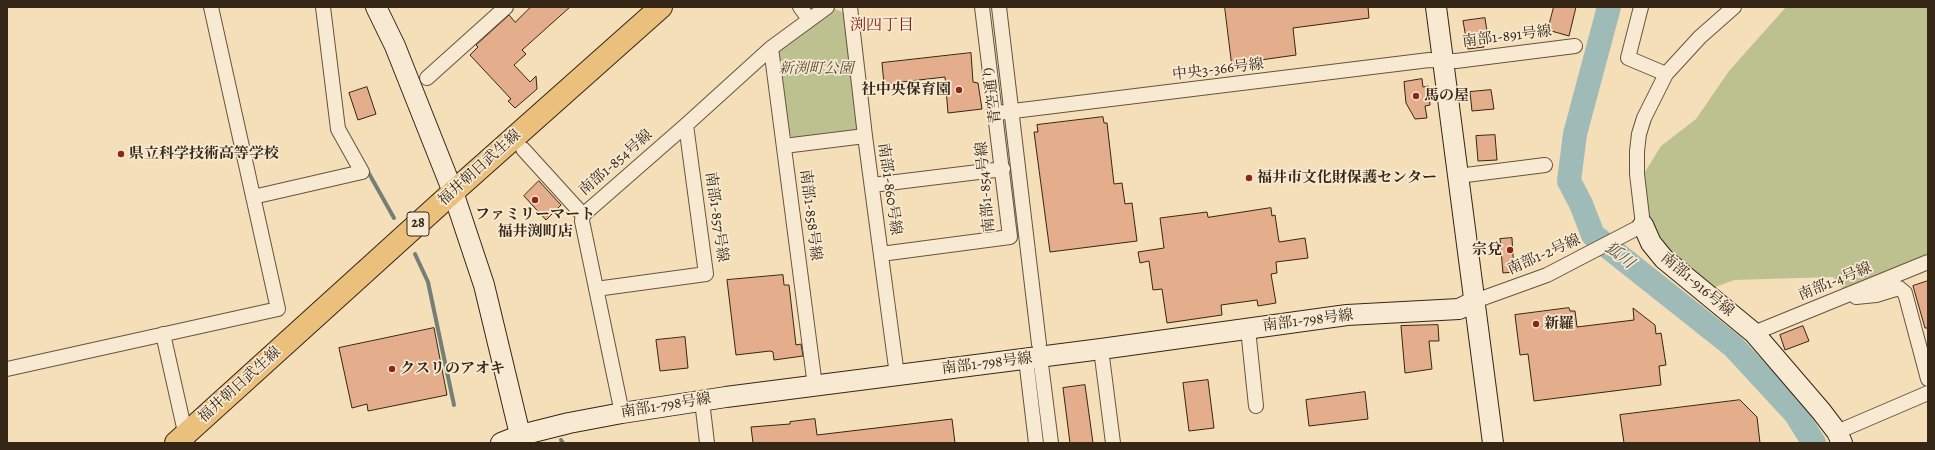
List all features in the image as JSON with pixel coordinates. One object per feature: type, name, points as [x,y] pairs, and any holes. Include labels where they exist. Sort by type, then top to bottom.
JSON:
[{"type":"main road","name":"福井朝日武生線","points":[[183,440],[453,192],[661,7]]},
{"type":"street","points":[[7,369],[278,309],[211,7]]},
{"type":"street","points":[[253,197],[362,172],[338,129],[323,7]]},
{"type":"street","points":[[376,7],[395,46],[453,192],[484,285],[522,439]]},
{"type":"street","points":[[428,78],[491,13],[506,7]]},
{"type":"street","points":[[800,7],[809,19]]},
{"type":"street","name":"南部1-854号線","points":[[622,413],[582,221],[583,215],[771,48],[827,7]]},
{"type":"street","name":"南部1-860号線","points":[[850,7],[865,136],[897,375]]},
{"type":"street","name":"南部1-854号線","points":[[881,254],[1010,237],[997,114],[982,7]]},
{"type":"street","name":"青空通り","points":[[999,7],[1039,344]]},
{"type":"street","points":[[1436,7],[1493,443]]},
{"type":"street","points":[[1641,7],[1628,58],[1666,74]]},
{"type":"street","name":"南部1-916号線","points":[[1734,7],[1700,37],[1666,74],[1651,102],[1639,134],[1637,174],[1643,225],[1651,243],[1664,259],[1754,333],[1804,390],[1840,437]]},
{"type":"street","name":"南部1-891号線","points":[[1443,60],[1456,61],[1575,46]]},
{"type":"street","name":"南部1-858号線","points":[[771,48],[815,386]]},
{"type":"street","name":"中央3-366号線","points":[[997,114],[1429,60],[1443,60]]},
{"type":"street","name":"南部1-857号線","points":[[596,289],[706,274],[686,125]]},
{"type":"street","points":[[784,146],[865,136]]},
{"type":"street","points":[[523,149],[583,215]]},
{"type":"street","points":[[1458,176],[1545,165]]},
{"type":"street","points":[[872,185],[1003,169]]},
{"type":"street","name":"南部1-2号線","points":[[1475,301],[1548,275],[1643,225]]},
{"type":"street","name":"南部1-4号線","points":[[1754,333],[1928,262]]},
{"type":"street","points":[[1836,300],[1876,295],[1899,288],[1905,293],[1928,379]]},
{"type":"street","name":"南部1-798号線","points":[[501,443],[622,413],[702,401],[897,375],[1034,361],[1101,349],[1347,315],[1459,309],[1475,301]]},
{"type":"street","points":[[1248,329],[1256,406]]},
{"type":"street","points":[[163,334],[183,440]]},
{"type":"street","points":[[1101,349],[1113,443]]},
{"type":"street","points":[[1034,361],[1036,443]]},
{"type":"street","points":[[1034,361],[1051,443]]},
{"type":"street","points":[[1840,437],[1928,393]]},
{"type":"street","points":[[702,401],[707,443]]},
{"type":"green space","points":[[1786,7],[1928,7],[1928,255],[1844,290],[1833,277],[1734,280],[1713,288],[1676,259],[1653,229],[1648,214],[1643,175],[1661,146],[1696,119],[1729,71]]},
{"type":"green space","name":"新渕町公園","points":[[835,9],[845,13],[858,125],[855,131],[793,138],[788,133],[778,55],[780,49]]},
{"type":"building","points":[[531,7],[570,7],[522,50],[526,54],[514,65],[530,82],[536,76],[537,89],[515,108],[508,101],[511,99],[470,55],[478,47],[476,45],[509,15],[515,22]]},
{"type":"building","points":[[1225,7],[1368,7],[1369,18],[1293,28],[1296,55],[1232,64]]},
{"type":"building","points":[[1554,7],[1576,7],[1569,36],[1548,30]]},
{"type":"building","points":[[1485,18],[1488,38],[1483,39],[1484,47],[1468,49],[1463,21]]},
{"type":"building","points":[[971,53],[973,82],[978,83],[982,109],[948,113],[945,77],[884,84],[882,63]]},
{"type":"building","points":[[1422,79],[1423,87],[1428,86],[1430,105],[1425,106],[1427,118],[1415,119],[1406,103],[1404,82]]},
{"type":"building","points":[[367,87],[376,114],[358,120],[349,93]]},
{"type":"building","points":[[1491,90],[1494,109],[1472,111],[1470,92]]},
{"type":"building","points":[[1103,117],[1104,123],[1107,123],[1114,184],[1122,183],[1125,204],[1132,203],[1137,241],[1050,252],[1034,132],[1038,132],[1037,125]]},
{"type":"building","points":[[1495,135],[1497,160],[1478,161],[1476,136]]},
{"type":"building","points":[[539,181],[561,205],[546,220],[524,196]]},
{"type":"building","points":[[1271,208],[1272,216],[1275,215],[1279,242],[1305,238],[1308,258],[1276,262],[1277,273],[1271,274],[1276,303],[1258,306],[1257,300],[1221,305],[1222,315],[1167,323],[1162,289],[1153,290],[1149,261],[1140,263],[1138,252],[1164,248],[1160,218],[1207,212],[1208,217]]},
{"type":"building","points":[[1512,238],[1514,272],[1503,273],[1500,239]]},
{"type":"building","points":[[783,275],[784,285],[789,285],[796,345],[801,344],[803,356],[774,360],[773,352],[770,351],[736,355],[727,280]]},
{"type":"building","points":[[1928,281],[1928,328],[1925,328],[1913,286]]},
{"type":"building","points":[[1569,308],[1570,311],[1575,311],[1577,327],[1634,320],[1633,308],[1655,325],[1656,334],[1661,333],[1666,365],[1659,366],[1661,385],[1534,401],[1528,354],[1520,355],[1515,315]]},
{"type":"building","points":[[1438,325],[1439,341],[1429,341],[1432,369],[1405,373],[1401,326]]},
{"type":"building","points":[[1803,326],[1809,341],[1785,350],[1780,335]]},
{"type":"building","points":[[434,328],[447,395],[368,411],[367,404],[352,408],[339,348]]},
{"type":"building","points":[[685,337],[688,368],[660,371],[656,340]]},
{"type":"building","points":[[1208,380],[1214,428],[1189,431],[1183,383]]},
{"type":"building","points":[[1085,385],[1093,443],[1070,443],[1063,388]]},
{"type":"building","points":[[1365,392],[1368,419],[1309,426],[1306,400]]},
{"type":"building","points":[[1740,400],[1757,417],[1760,443],[1624,443],[1620,415]]},
{"type":"building","points":[[815,419],[817,435],[952,419],[955,443],[753,443],[751,427],[790,424],[790,422]]},
{"type":"waterway","name":"狐川","points":[[1609,7],[1575,134],[1569,181],[1581,204],[1593,235],[1733,346],[1795,413],[1814,443]]},
{"type":"waterway","points":[[367,170],[394,218]]},
{"type":"waterway","points":[[415,254],[428,282],[454,405]]},
{"type":"place","name":"社中央保育園","points":[[959,90]]},
{"type":"place","name":"馬の屋","points":[[1416,96]]},
{"type":"place","name":"県立科学技術高等学校","points":[[121,154]]},
{"type":"place","name":"福井市文化財保護センター","points":[[1249,178]]},
{"type":"place","name":"ファミリーマート 福井渕町店","points":[[535,200]]},
{"type":"place","name":"宗兌","points":[[1510,250]]},
{"type":"place","name":"新羅","points":[[1536,324]]},
{"type":"place","name":"クスリのアオキ","points":[[392,369]]},
{"type":"district","name":"渕四丁目","points":[[882,26]]}]
